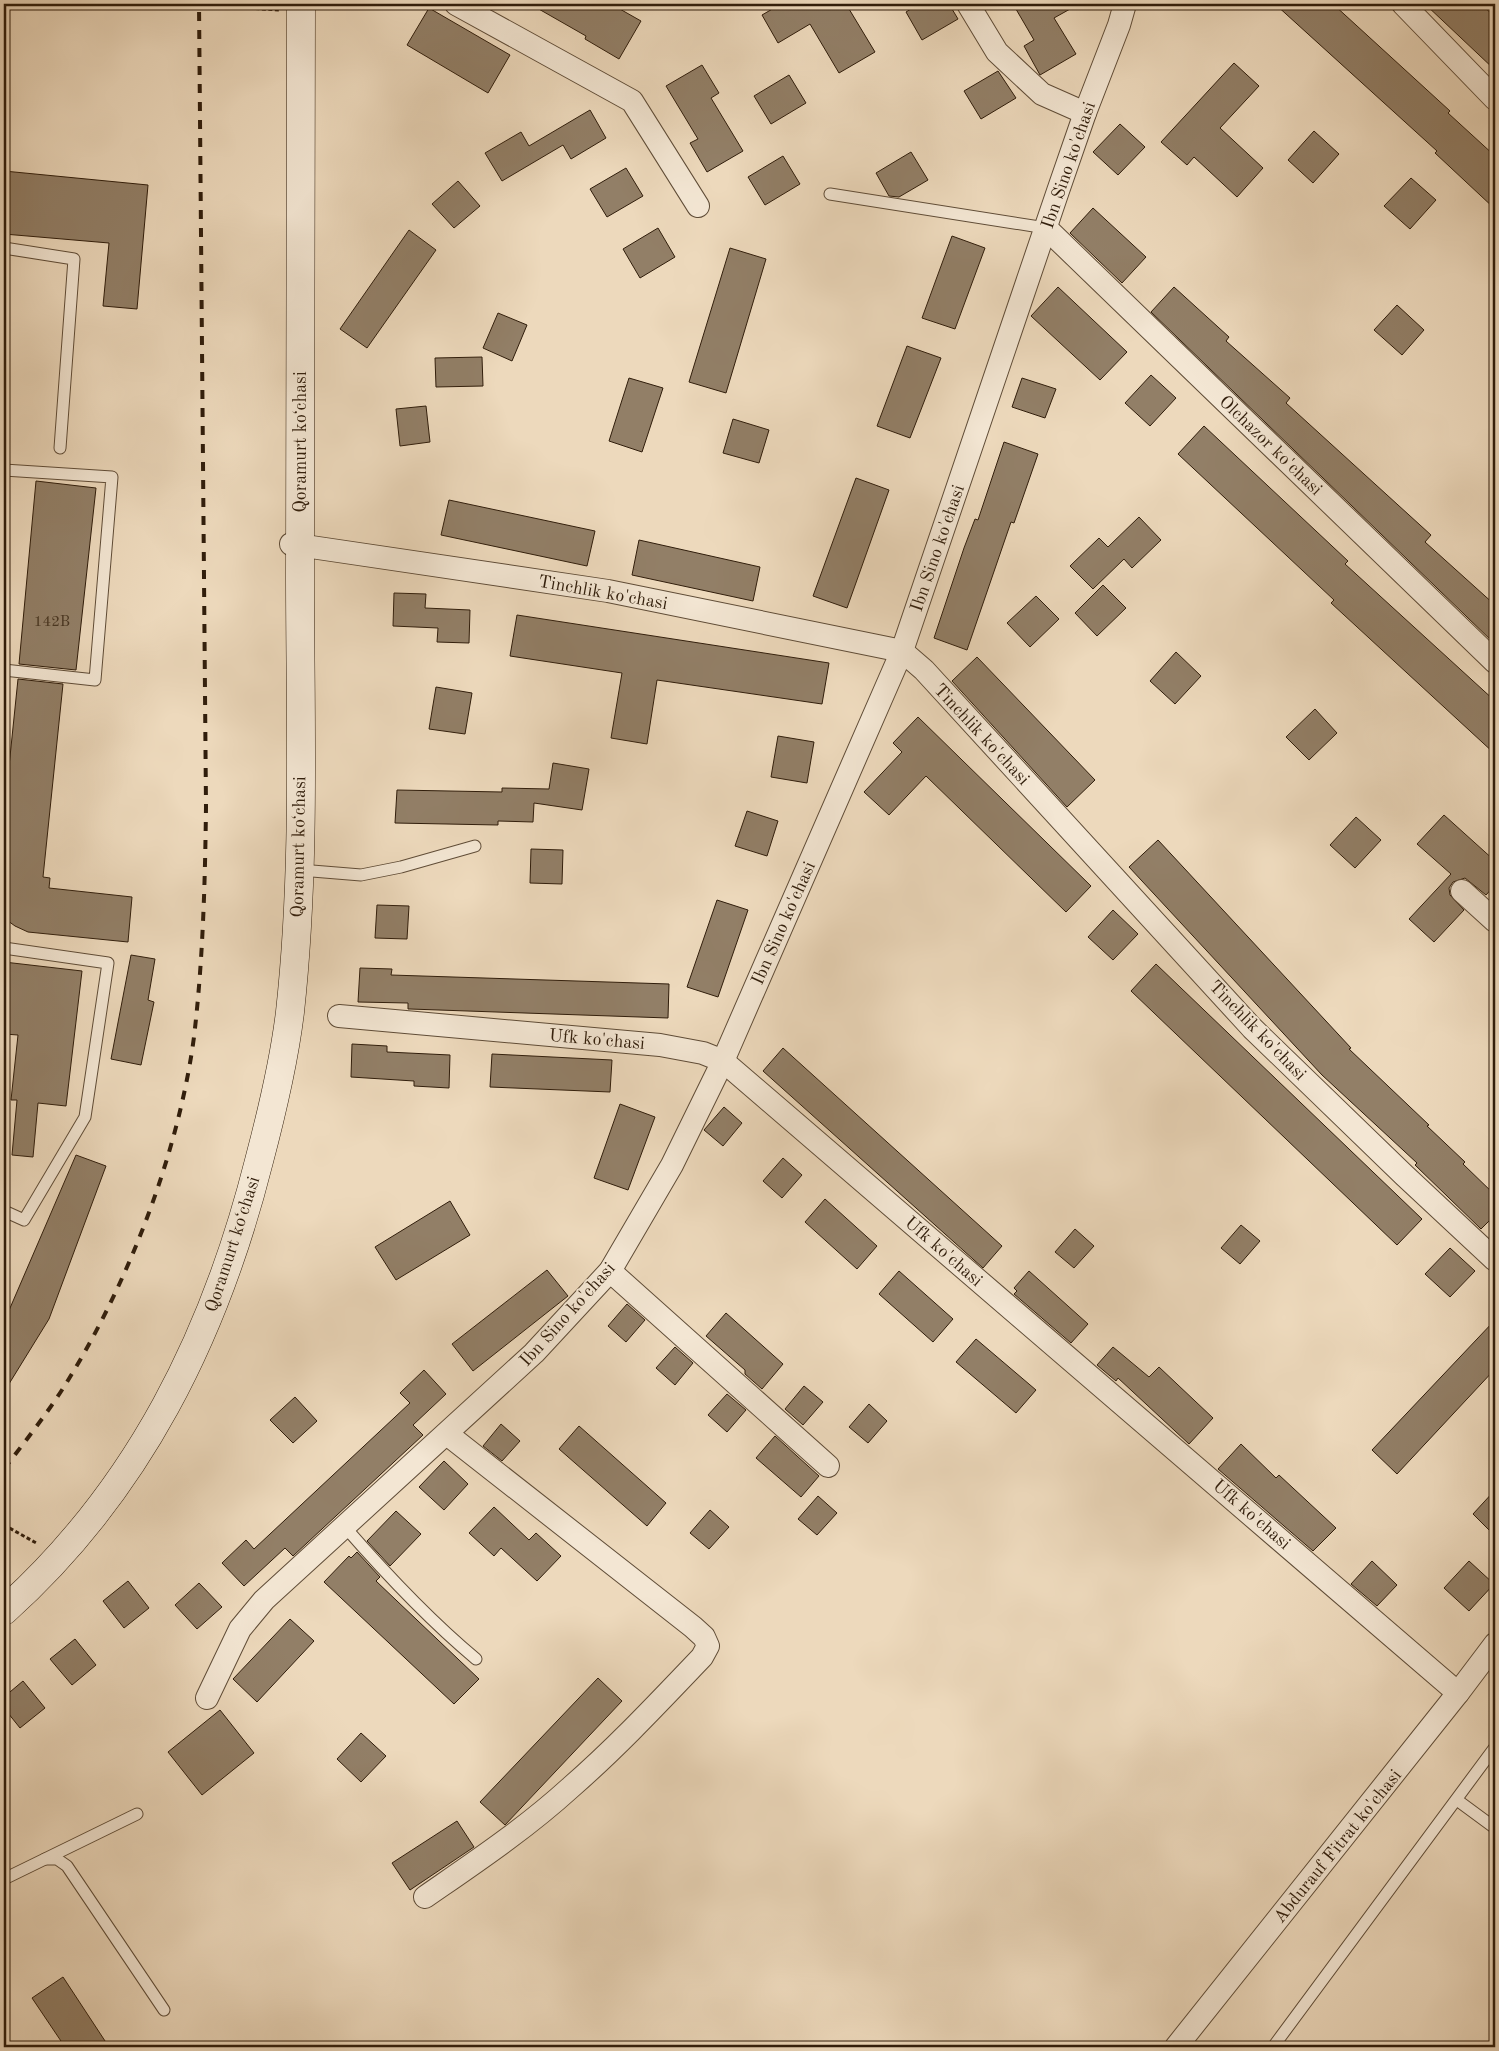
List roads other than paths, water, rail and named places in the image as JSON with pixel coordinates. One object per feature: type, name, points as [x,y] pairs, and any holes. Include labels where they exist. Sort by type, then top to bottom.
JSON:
[{"type":"main road","name":"Qoramurt koʻchasi","points":[[4,1611],[58,1558],[106,1502],[167,1405],[214,1305],[245,1218],[280,1068],[289,1014],[300,870],[296,545],[294,6]]},
{"type":"main road","name":"Qoramurt koʻchasi","points":[[4,1599],[52,1552],[105,1486],[159,1401],[178,1366],[223,1254],[261,1114],[278,1015],[290,873],[296,545]]},
{"type":"street","points":[[456,4],[632,101],[698,206]]},
{"type":"street","points":[[968,4],[998,52],[1042,94],[1085,113]]},
{"type":"street","name":"Ibn Sino ko'chasi","points":[[207,1698],[240,1629],[264,1600],[534,1353],[610,1271],[672,1166],[723,1061],[902,651],[1085,113],[1119,25],[1125,4]]},
{"type":"street","points":[[1403,4],[1495,99]]},
{"type":"street","name":"Olchazor ko'chasi","points":[[1046,228],[1495,662]]},
{"type":"street","name":"Tinchlik ko'chasi","points":[[296,545],[608,591],[902,651],[930,677],[1252,1028],[1495,1260]]},
{"type":"street","points":[[1462,891],[1495,921]]},
{"type":"street","name":"Ufk ko'chasi","points":[[339,1016],[660,1045],[703,1053],[723,1061],[1458,1693]]},
{"type":"street","points":[[610,1271],[828,1466]]},
{"type":"street","points":[[425,1897],[509,1838],[570,1789],[615,1748],[702,1657],[708,1646],[704,1637],[693,1627],[447,1434]]},
{"type":"street","name":"Abdurauf Fitrat ko'chasi","points":[[1176,2047],[1495,1644]]},
{"type":"lane","points":[[830,194],[1046,228]]},
{"type":"lane","points":[[4,248],[74,259],[60,448]]},
{"type":"lane","points":[[4,470],[112,477],[96,680],[4,670]]},
{"type":"lane","points":[[300,870],[361,875],[401,867],[475,846]]},
{"type":"lane","points":[[4,948],[108,963],[85,1117],[24,1220],[4,1211]]},
{"type":"lane","points":[[345,1527],[400,1590],[476,1659]]},
{"type":"lane","points":[[1273,2047],[1495,1747]]},
{"type":"lane","points":[[1457,1800],[1495,1828]]},
{"type":"lane","points":[[4,1879],[137,1814]]},
{"type":"lane","points":[[45,1859],[57,1859],[67,1866],[164,2010]]},
{"type":"railway","points":[[4,1469],[40,1422],[84,1354],[127,1268],[162,1176],[186,1083],[194,1037],[203,922],[206,807],[199,4]]}]
